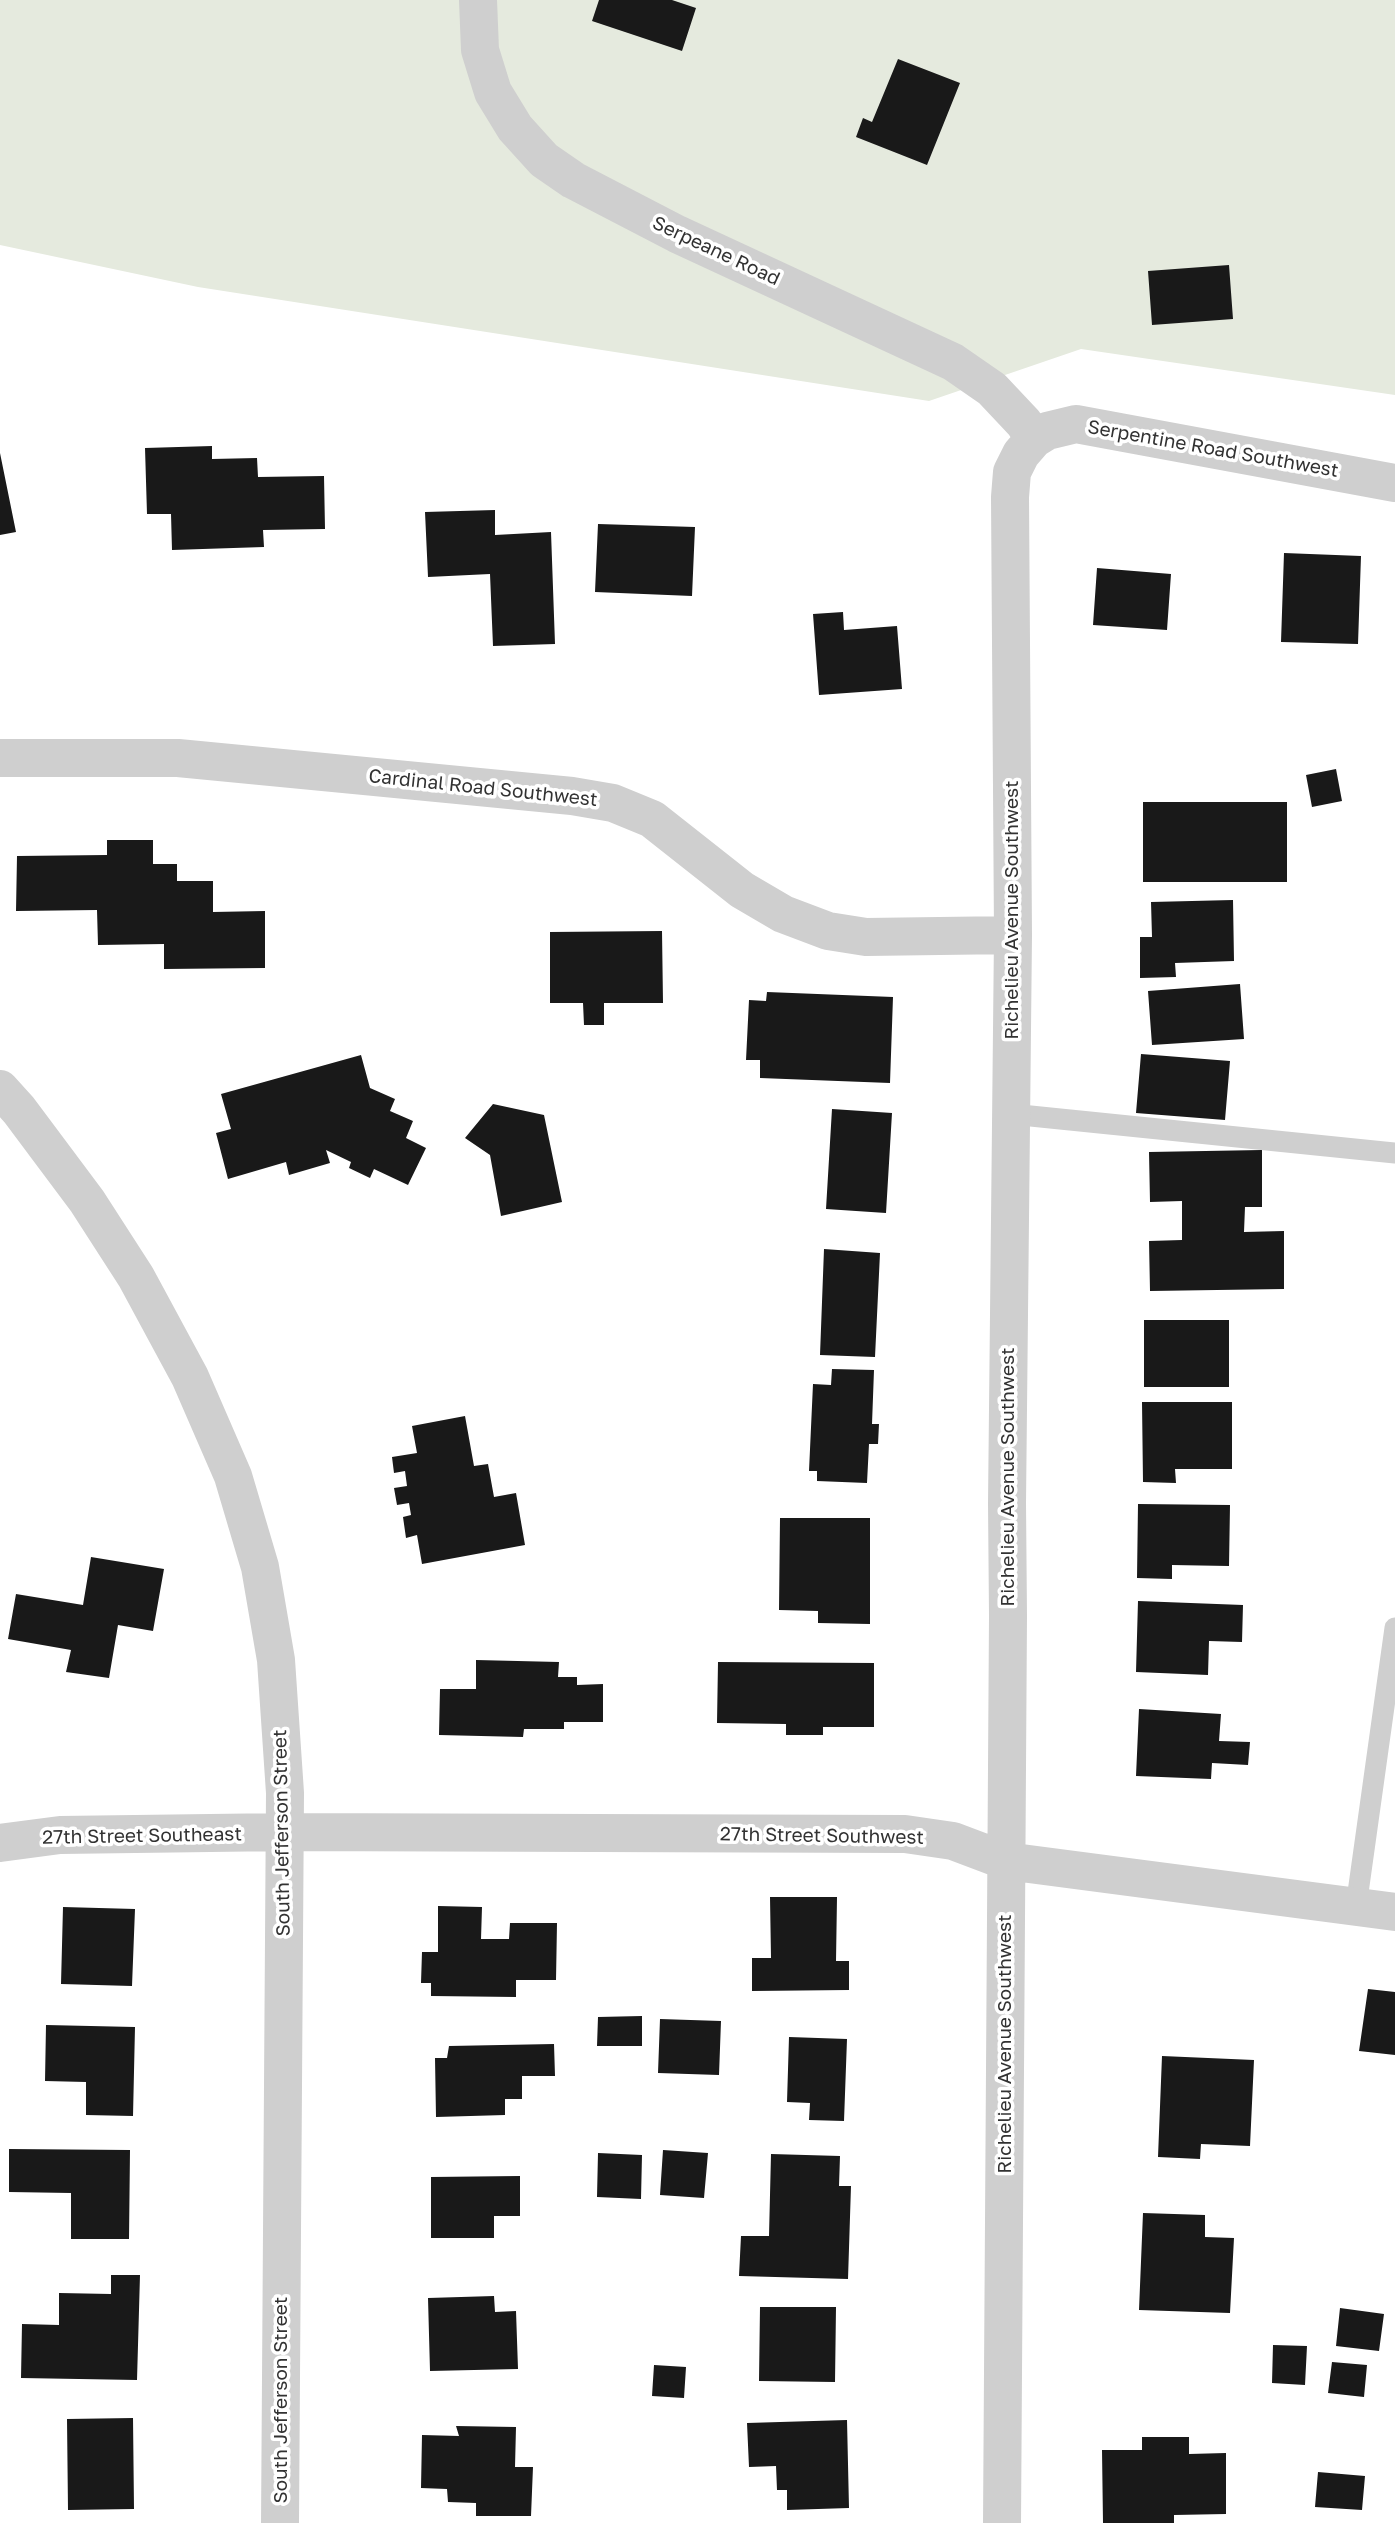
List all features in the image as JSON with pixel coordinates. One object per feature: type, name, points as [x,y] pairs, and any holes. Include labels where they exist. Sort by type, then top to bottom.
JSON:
[{"type":"street","name":"Serpeane Road","points":[[478,0],[480,50],[493,92],[515,128],[544,160],[573,180],[677,234],[953,362],[992,389],[1024,423],[1034,439]]},
{"type":"street","name":"Serpentine Road Southwest","points":[[1034,439],[1047,431],[1076,424],[1395,482]]},
{"type":"street","name":"Richelieu Avenue Southwest","points":[[1002,2523],[1013,935],[1010,497],[1012,472],[1021,454],[1034,439]]},
{"type":"street","name":"Cardinal Road Southwest","points":[[0,758],[178,758],[572,796],[613,803],[652,819],[742,890],[783,914],[828,931],[866,937],[1013,935]]},
{"type":"street","name":"South Jefferson Street","points":[[0,1089],[19,1110],[87,1201],[136,1277],[190,1377],[233,1476],[260,1567],[276,1660],[285,1793],[280,2523]]},
{"type":"street","name":"27th Street Southeast","points":[[0,1843],[60,1835],[285,1832]]},
{"type":"street","name":"27th Street Southwest","points":[[285,1832],[905,1834],[953,1841],[1006,1861],[1395,1912]]},
{"type":"lane","points":[[1011,1114],[1395,1153]]},
{"type":"lane","points":[[1356,1907],[1395,1628]]},
{"type":"shaded area","points":[[0,0],[1395,0],[1395,395],[1081,349],[929,401],[198,287],[0,245]]},
{"type":"building","points":[[599,0],[672,0],[696,8],[682,51],[592,21]]},
{"type":"building","points":[[898,59],[960,83],[927,165],[856,137],[863,118],[872,122]]},
{"type":"building","points":[[1229,265],[1233,319],[1152,325],[1148,271]]},
{"type":"building","points":[[212,446],[212,459],[257,458],[258,477],[324,476],[325,529],[263,530],[264,547],[172,550],[171,514],[147,514],[145,448]]},
{"type":"building","points":[[0,453],[16,532],[0,535]]},
{"type":"building","points":[[495,510],[495,535],[551,532],[555,644],[493,646],[490,574],[428,577],[425,512]]},
{"type":"building","points":[[598,524],[695,527],[692,596],[595,592]]},
{"type":"building","points":[[1284,553],[1361,556],[1358,644],[1281,642]]},
{"type":"building","points":[[1097,568],[1171,574],[1167,630],[1093,625]]},
{"type":"building","points":[[843,612],[844,630],[897,626],[902,689],[819,695],[813,614]]},
{"type":"building","points":[[1336,769],[1342,801],[1312,807],[1306,775]]},
{"type":"building","points":[[1143,802],[1287,802],[1287,882],[1143,882]]},
{"type":"building","points":[[107,840],[153,840],[153,864],[177,864],[177,881],[213,881],[213,912],[265,911],[265,968],[164,969],[164,944],[98,945],[97,910],[16,911],[17,856],[107,855]]},
{"type":"building","points":[[1233,900],[1234,961],[1175,963],[1176,977],[1140,978],[1140,937],[1152,937],[1151,902]]},
{"type":"building","points":[[662,931],[663,1003],[604,1003],[604,1025],[584,1025],[583,1003],[550,1003],[550,932]]},
{"type":"building","points":[[1240,984],[1244,1039],[1152,1045],[1148,991]]},
{"type":"building","points":[[767,992],[893,997],[890,1083],[760,1078],[760,1060],[746,1060],[749,1000],[766,1001]]},
{"type":"building","points":[[1141,1054],[1230,1061],[1225,1120],[1136,1113]]},
{"type":"building","points":[[361,1055],[370,1088],[395,1099],[390,1111],[413,1121],[406,1138],[426,1148],[408,1185],[374,1169],[370,1178],[349,1168],[351,1162],[326,1150],[330,1163],[289,1175],[286,1162],[228,1179],[216,1133],[231,1129],[221,1094]]},
{"type":"building","points":[[493,1104],[544,1115],[562,1202],[501,1216],[490,1155],[465,1138]]},
{"type":"building","points":[[832,1109],[892,1113],[886,1213],[826,1209]]},
{"type":"building","points":[[1262,1150],[1262,1207],[1245,1207],[1244,1232],[1284,1231],[1284,1289],[1150,1291],[1149,1241],[1182,1240],[1182,1201],[1150,1202],[1149,1152]]},
{"type":"building","points":[[824,1249],[880,1253],[875,1357],[820,1355]]},
{"type":"building","points":[[1144,1320],[1229,1320],[1229,1387],[1144,1387]]},
{"type":"building","points":[[832,1369],[874,1370],[872,1424],[879,1424],[878,1444],[869,1444],[867,1483],[817,1481],[817,1471],[809,1471],[813,1384],[831,1385]]},
{"type":"building","points":[[1142,1402],[1232,1402],[1232,1469],[1175,1469],[1176,1483],[1143,1482]]},
{"type":"building","points":[[465,1416],[474,1466],[488,1464],[494,1497],[516,1493],[525,1545],[422,1564],[417,1535],[406,1538],[403,1517],[411,1515],[409,1503],[397,1505],[394,1488],[407,1486],[405,1471],[394,1473],[392,1457],[417,1453],[412,1426]]},
{"type":"building","points":[[1138,1504],[1230,1505],[1229,1566],[1172,1565],[1172,1579],[1137,1578]]},
{"type":"building","points":[[780,1518],[870,1518],[870,1624],[818,1623],[818,1611],[779,1610]]},
{"type":"building","points":[[91,1557],[164,1569],[153,1631],[118,1625],[109,1678],[66,1672],[71,1650],[8,1639],[16,1594],[83,1605]]},
{"type":"building","points":[[1138,1601],[1243,1605],[1242,1642],[1209,1641],[1208,1675],[1136,1672]]},
{"type":"building","points":[[476,1660],[559,1662],[558,1677],[577,1677],[577,1685],[603,1684],[603,1722],[564,1722],[564,1729],[524,1729],[523,1737],[439,1735],[440,1689],[476,1689]]},
{"type":"building","points":[[718,1662],[874,1663],[874,1727],[823,1727],[823,1735],[786,1735],[786,1724],[717,1723]]},
{"type":"building","points":[[1139,1709],[1221,1714],[1219,1741],[1250,1742],[1248,1765],[1212,1763],[1211,1779],[1136,1776]]},
{"type":"building","points":[[770,1897],[837,1897],[836,1961],[849,1961],[849,1990],[752,1991],[752,1958],[771,1958]]},
{"type":"building","points":[[438,1906],[482,1907],[481,1939],[509,1939],[510,1923],[557,1923],[556,1980],[516,1980],[516,1997],[431,1996],[431,1983],[421,1983],[422,1952],[438,1952]]},
{"type":"building","points":[[63,1907],[135,1909],[132,1986],[61,1984]]},
{"type":"building","points":[[1368,1989],[1395,1992],[1395,2055],[1359,2051]]},
{"type":"building","points":[[642,2016],[642,2046],[597,2046],[598,2017]]},
{"type":"building","points":[[660,2019],[721,2021],[719,2075],[658,2073]]},
{"type":"building","points":[[46,2025],[135,2027],[133,2116],[86,2115],[86,2082],[45,2081]]},
{"type":"building","points":[[789,2037],[847,2039],[844,2121],[809,2120],[810,2103],[787,2102]]},
{"type":"building","points":[[554,2044],[555,2076],[522,2076],[522,2099],[505,2099],[505,2115],[436,2117],[435,2058],[447,2058],[449,2046]]},
{"type":"building","points":[[1162,2056],[1254,2060],[1250,2146],[1201,2144],[1200,2159],[1158,2157]]},
{"type":"building","points":[[9,2149],[130,2150],[129,2239],[71,2239],[71,2193],[9,2192]]},
{"type":"building","points":[[663,2150],[708,2153],[704,2198],[660,2195]]},
{"type":"building","points":[[598,2153],[642,2155],[641,2199],[597,2197]]},
{"type":"building","points":[[771,2154],[840,2156],[839,2186],[851,2186],[848,2279],[739,2276],[741,2236],[769,2236]]},
{"type":"building","points":[[520,2176],[520,2216],[494,2216],[494,2238],[431,2238],[431,2177]]},
{"type":"building","points":[[1143,2213],[1205,2215],[1205,2237],[1234,2238],[1230,2313],[1139,2310]]},
{"type":"building","points":[[111,2275],[140,2275],[137,2380],[21,2378],[22,2324],[59,2325],[59,2293],[111,2294]]},
{"type":"building","points":[[494,2296],[495,2312],[516,2311],[518,2369],[430,2371],[428,2298]]},
{"type":"building","points":[[760,2307],[836,2307],[835,2382],[759,2381]]},
{"type":"building","points":[[1340,2308],[1384,2314],[1379,2351],[1336,2346]]},
{"type":"building","points":[[1273,2345],[1307,2346],[1305,2385],[1272,2383]]},
{"type":"building","points":[[1332,2362],[1367,2365],[1364,2397],[1328,2393]]},
{"type":"building","points":[[654,2365],[686,2367],[684,2398],[652,2396]]},
{"type":"building","points":[[133,2418],[134,2509],[68,2510],[67,2419]]},
{"type":"building","points":[[847,2420],[849,2508],[787,2510],[787,2490],[777,2490],[776,2466],[749,2467],[747,2423]]},
{"type":"building","points":[[456,2426],[516,2427],[515,2467],[533,2467],[531,2516],[476,2516],[476,2503],[448,2502],[447,2489],[421,2488],[422,2435],[459,2436]]},
{"type":"building","points":[[1142,2437],[1189,2437],[1189,2454],[1226,2453],[1226,2514],[1174,2515],[1174,2523],[1103,2523],[1102,2450],[1142,2450]]},
{"type":"building","points":[[1318,2472],[1365,2476],[1362,2510],[1315,2507]]}]
